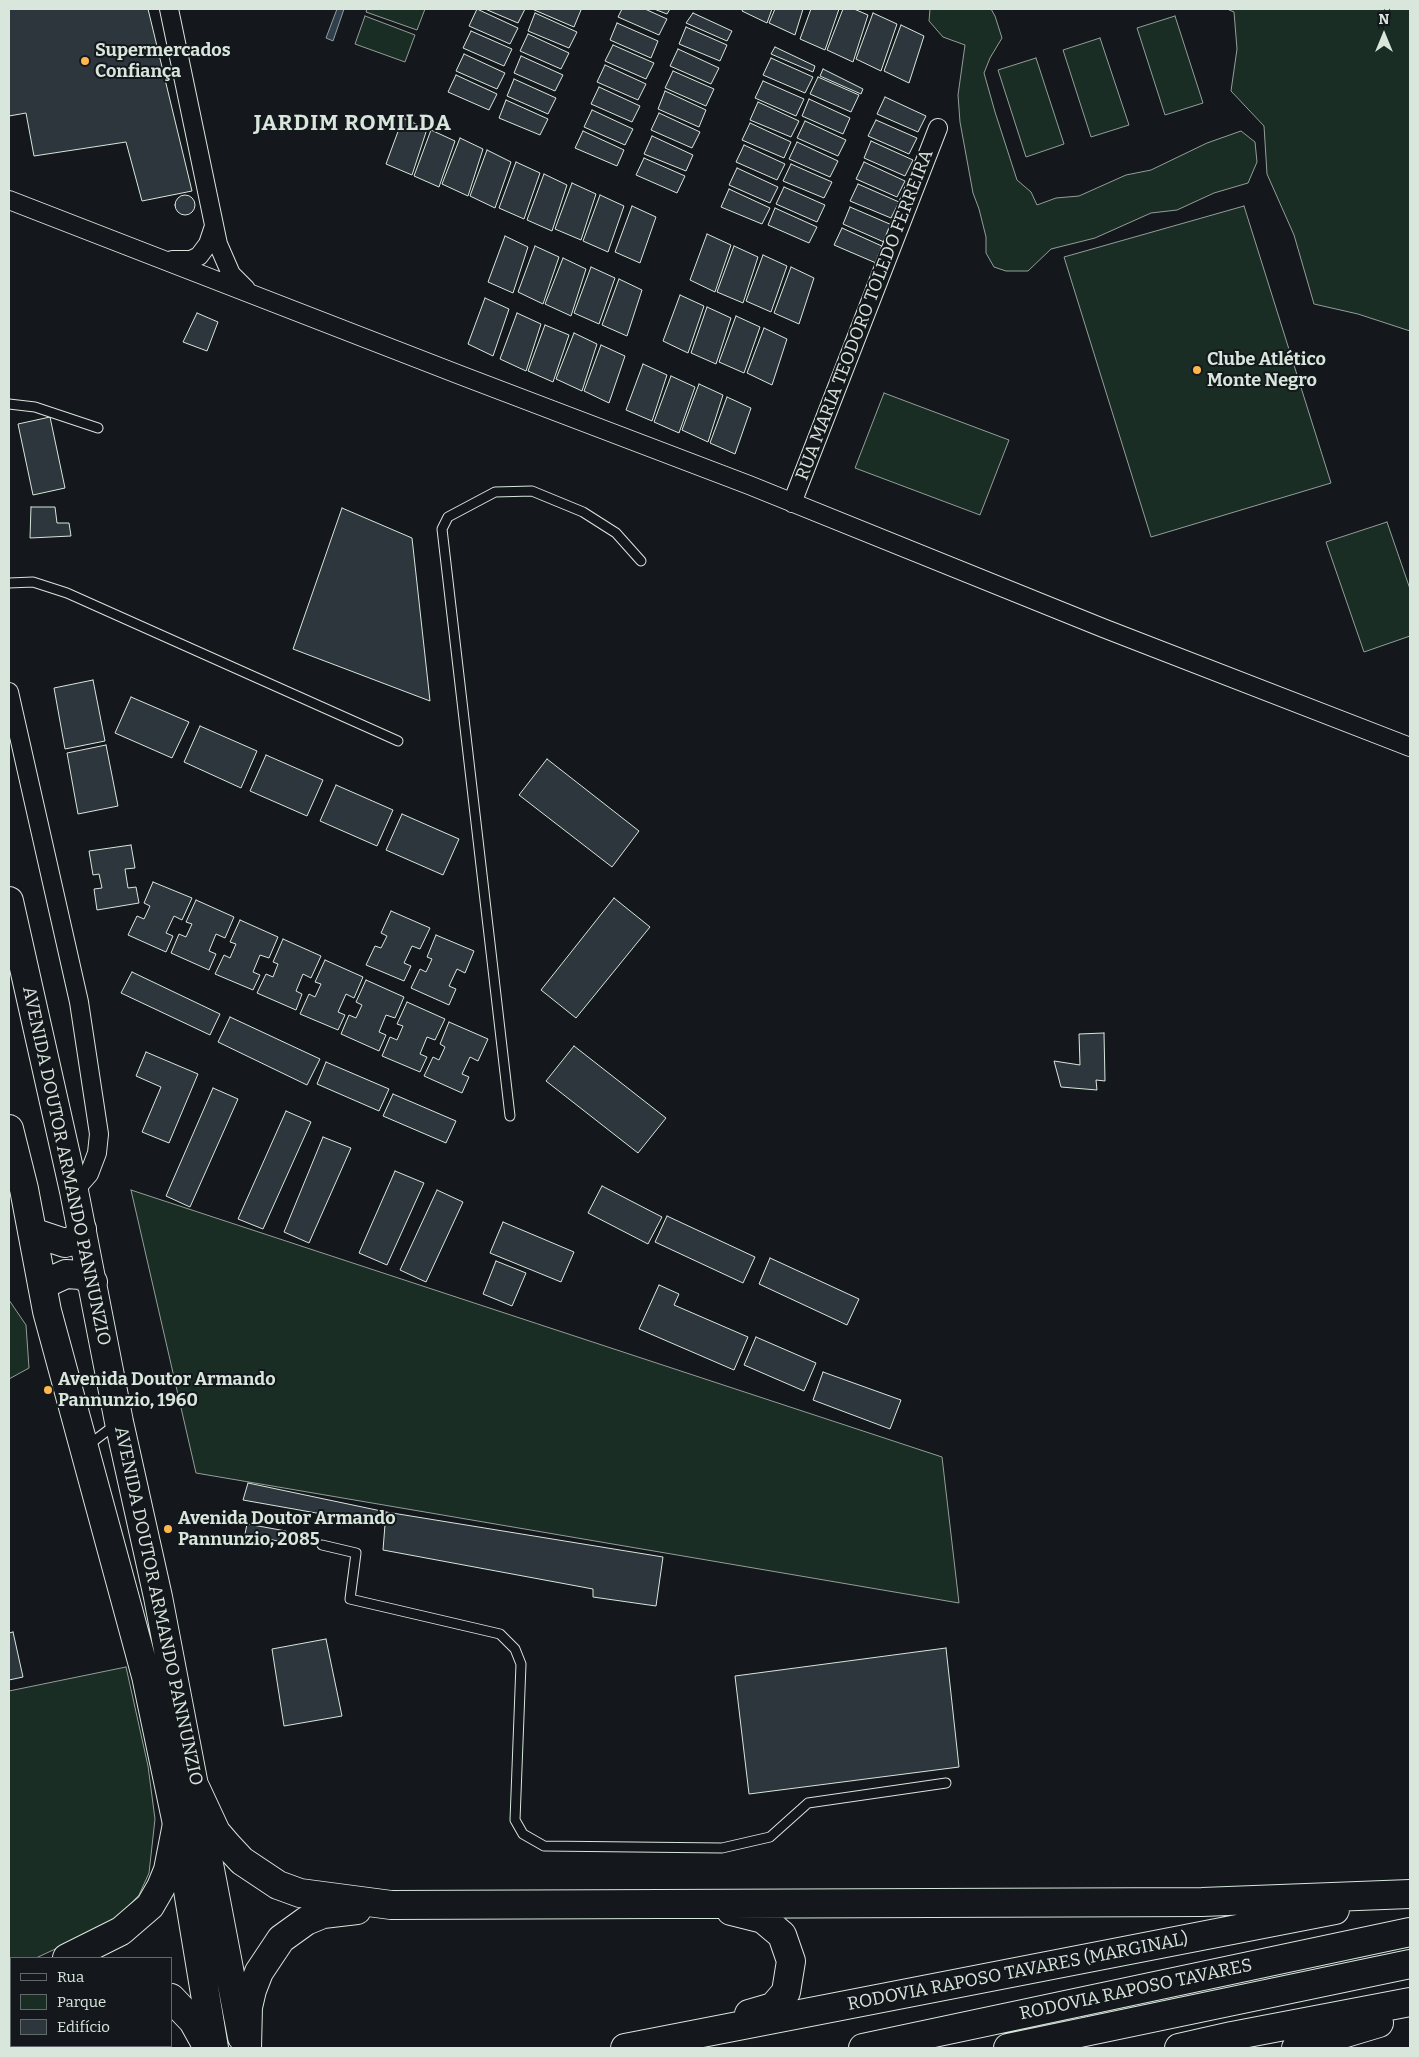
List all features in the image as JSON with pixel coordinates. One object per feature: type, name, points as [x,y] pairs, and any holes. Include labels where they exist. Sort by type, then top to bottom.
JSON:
[{"type":"main road","name":"AVENIDA DOUTOR ARMANDO PANNUNZIO","points":[[9,902],[82,1229],[119,1422],[158,1597],[246,2048]]},
{"type":"main road","name":"AVENIDA DOUTOR ARMANDO PANNUNZIO","points":[[9,1128],[24,1189],[42,1285],[146,1676],[177,1824],[214,2048]]},
{"type":"main road","points":[[32,1232],[65,1243],[74,1240],[82,1229]]},
{"type":"main road","points":[[42,1285],[66,1274],[81,1275],[92,1282]]},
{"type":"main road","points":[[196,1789],[216,1832],[242,1860],[278,1885],[300,1893],[391,1905]]},
{"type":"main road","points":[[69,1957],[120,1931],[150,1906],[168,1870],[177,1824]]},
{"type":"main road","points":[[246,2048],[248,2007],[252,1990],[259,1972],[281,1939],[306,1921],[323,1914],[391,1905],[689,1902],[1202,1902],[1410,1895]]},
{"type":"main road","name":"RODOVIA RAPOSO TAVARES (MARGINAL)","points":[[625,2048],[1410,1895]]},
{"type":"main road","points":[[654,2042],[773,2007],[786,1992],[791,1961],[782,1935],[763,1919],[689,1902]]},
{"type":"main road","name":"RODOVIA RAPOSO TAVARES","points":[[862,2048],[1410,1932]]},
{"type":"main road","name":"RODOVIA RAPOSO TAVARES","points":[[1008,2048],[1410,1964]]},
{"type":"main road","points":[[172,1999],[192,2021],[208,2048]]},
{"type":"main road","points":[[1179,2048],[1410,2002]]},
{"type":"main road","points":[[1296,2048],[1410,2014]]},
{"type":"street","points":[[169,9],[220,252],[231,274],[250,293]]},
{"type":"street","name":"RUA MARIA TEODORO TOLEDO FERREIRA","points":[[792,503],[938,128]]},
{"type":"street","points":[[9,200],[469,379],[749,485],[1103,628],[1410,747]]},
{"type":"street","points":[[163,259],[180,261],[191,260],[199,256],[208,244],[214,226]]},
{"type":"street","points":[[9,692],[79,1002],[99,1134],[97,1153],[88,1174],[74,1191]]},
{"type":"lane","points":[[9,404],[35,407],[98,428]]},
{"type":"lane","points":[[510,1116],[442,529],[448,517],[496,492],[532,491],[583,512],[600,522],[616,533],[641,561]]},
{"type":"lane","points":[[9,583],[33,582],[67,593],[398,741]]},
{"type":"lane","points":[[85,1448],[119,1422]]},
{"type":"lane","points":[[322,1546],[356,1553],[350,1599],[500,1634],[515,1649],[521,1664],[515,1820],[523,1834],[544,1846],[722,1848],[770,1837],[808,1803],[946,1784]]},
{"type":"green space","points":[[367,9],[425,9],[417,30],[366,12]]},
{"type":"green space","points":[[930,9],[991,9],[995,16],[1002,38],[990,58],[984,73],[1017,180],[1031,192],[1037,205],[1056,198],[1079,196],[1126,175],[1151,170],[1207,143],[1241,131],[1255,142],[1257,162],[1248,183],[1214,193],[1177,210],[1151,213],[1095,238],[1051,249],[1028,271],[1006,271],[994,267],[986,253],[986,237],[973,193],[960,122],[958,95],[965,45],[943,37],[929,21]]},
{"type":"green space","points":[[1227,9],[1410,9],[1410,331],[1358,314],[1314,304],[1294,235],[1267,174],[1264,126],[1231,91],[1237,49],[1234,12]]},
{"type":"green space","points":[[365,16],[415,35],[405,62],[355,44]]},
{"type":"green space","points":[[1175,16],[1203,103],[1165,115],[1137,28]]},
{"type":"green space","points":[[1100,38],[1129,125],[1091,137],[1063,50]]},
{"type":"green space","points":[[1036,58],[1064,144],[1026,157],[998,70]]},
{"type":"green space","name":"Clube Atlético Monte Negro","points":[[1244,206],[1331,483],[1151,537],[1064,257]]},
{"type":"green space","points":[[884,393],[1009,440],[980,515],[855,468]]},
{"type":"green space","points":[[1387,522],[1410,589],[1410,636],[1364,652],[1326,542]]},
{"type":"green space","points":[[131,1190],[942,1457],[959,1603],[196,1473]]},
{"type":"green space","points":[[9,1300],[26,1325],[29,1368],[9,1379]]},
{"type":"green space","points":[[126,1667],[148,1766],[155,1819],[149,1873],[139,1895],[113,1922],[38,1957],[10,1957],[9,1971],[9,1691]]},
{"type":"water","points":[[337,9],[344,9],[333,41],[326,38]]},
{"type":"building","name":"Supermercados Confiança","points":[[9,9],[148,9],[192,191],[142,201],[126,142],[34,156],[26,113],[9,116]]},
{"type":"building","points":[[477,9],[518,28],[510,44],[469,26]]},
{"type":"building","points":[[485,9],[525,9],[518,23]]},
{"type":"building","points":[[532,9],[578,9],[581,10],[574,27]]},
{"type":"building","points":[[622,9],[645,9],[667,19],[659,35],[618,17]]},
{"type":"building","points":[[654,9],[670,9],[667,14]]},
{"type":"building","points":[[743,9],[772,9],[767,23],[742,11]]},
{"type":"building","points":[[775,9],[803,9],[795,35],[769,23]]},
{"type":"building","points":[[811,9],[839,9],[825,50],[800,39]]},
{"type":"building","points":[[843,9],[854,9],[868,15],[853,62],[827,50]]},
{"type":"building","points":[[535,13],[577,32],[569,48],[528,31]]},
{"type":"building","points":[[693,13],[732,31],[727,41],[686,23]]},
{"type":"building","points":[[873,13],[897,24],[881,71],[856,59]]},
{"type":"building","points":[[617,23],[658,41],[651,58],[610,40]]},
{"type":"building","points":[[901,25],[924,36],[909,83],[884,71]]},
{"type":"building","points":[[686,27],[727,45],[720,61],[679,44]]},
{"type":"building","points":[[471,31],[512,49],[504,66],[463,48]]},
{"type":"building","points":[[528,34],[569,53],[561,69],[520,51]]},
{"type":"building","points":[[613,45],[654,63],[646,79],[605,61]]},
{"type":"building","points":[[775,47],[815,66],[813,72],[771,54]]},
{"type":"building","points":[[678,49],[719,68],[711,84],[670,66]]},
{"type":"building","points":[[464,54],[505,73],[497,89],[456,71]]},
{"type":"building","points":[[521,56],[563,75],[555,91],[514,73]]},
{"type":"building","points":[[771,58],[813,77],[805,93],[763,75]]},
{"type":"building","points":[[605,65],[646,84],[638,100],[597,82]]},
{"type":"building","points":[[823,69],[863,89],[861,94],[820,76]]},
{"type":"building","points":[[673,71],[714,89],[706,106],[665,88]]},
{"type":"building","points":[[456,75],[497,94],[489,110],[448,92]]},
{"type":"building","points":[[818,77],[859,95],[851,112],[810,94]]},
{"type":"building","points":[[514,79],[556,98],[548,114],[507,96]]},
{"type":"building","points":[[763,81],[804,99],[796,116],[755,98]]},
{"type":"building","points":[[599,87],[640,106],[632,122],[591,104]]},
{"type":"building","points":[[665,91],[706,110],[699,127],[658,109]]},
{"type":"building","points":[[885,97],[926,116],[918,132],[877,114]]},
{"type":"building","points":[[809,99],[850,118],[843,134],[802,116]]},
{"type":"building","points":[[506,100],[548,119],[540,135],[499,118]]},
{"type":"building","points":[[758,102],[799,121],[791,137],[750,120]]},
{"type":"building","points":[[592,110],[633,129],[625,145],[584,127]]},
{"type":"building","points":[[659,113],[700,132],[692,148],[651,130]]},
{"type":"building","points":[[403,118],[427,129],[412,175],[386,164]]},
{"type":"building","points":[[876,120],[917,138],[909,154],[868,136]]},
{"type":"building","points":[[805,121],[846,140],[838,156],[797,138]]},
{"type":"building","points":[[750,123],[791,142],[784,158],[742,140]]},
{"type":"building","points":[[431,130],[455,141],[439,187],[414,176]]},
{"type":"building","points":[[583,131],[624,150],[617,166],[575,148]]},
{"type":"building","points":[[652,136],[693,155],[686,171],[644,154]]},
{"type":"building","points":[[460,138],[483,149],[468,196],[442,184]]},
{"type":"building","points":[[871,141],[913,160],[905,176],[864,158]]},
{"type":"building","points":[[797,142],[838,161],[830,177],[789,159]]},
{"type":"building","points":[[744,145],[785,164],[777,180],[736,162]]},
{"type":"building","points":[[487,150],[511,162],[495,208],[470,196]]},
{"type":"building","points":[[644,158],[685,176],[677,193],[636,175]]},
{"type":"building","points":[[516,162],[540,173],[524,219],[499,208]]},
{"type":"building","points":[[864,162],[905,181],[897,197],[856,179]]},
{"type":"building","points":[[791,164],[832,182],[824,198],[783,181]]},
{"type":"building","points":[[737,168],[778,187],[770,203],[729,185]]},
{"type":"building","points":[[544,174],[567,185],[552,231],[527,220]]},
{"type":"building","points":[[572,183],[596,194],[581,240],[555,229]]},
{"type":"building","points":[[858,184],[899,202],[891,218],[850,201]]},
{"type":"building","points":[[784,187],[825,205],[817,222],[776,204]]},
{"type":"building","points":[[729,189],[770,208],[762,224],[721,207]]},
{"type":"building","points":[[185,195],[192,198],[195,205],[192,212],[185,215],[178,212],[175,205],[178,198]]},
{"type":"building","points":[[600,195],[624,206],[608,252],[583,241]]},
{"type":"building","points":[[632,206],[656,217],[640,263],[615,252]]},
{"type":"building","points":[[850,207],[892,225],[884,242],[843,224]]},
{"type":"building","points":[[775,208],[817,227],[809,243],[768,225]]},
{"type":"building","points":[[842,228],[884,247],[876,263],[834,245]]},
{"type":"building","points":[[707,234],[731,245],[715,292],[690,280]]},
{"type":"building","points":[[505,236],[528,247],[513,293],[488,282]]},
{"type":"building","points":[[535,246],[559,257],[543,304],[518,292]]},
{"type":"building","points":[[734,246],[758,257],[743,303],[717,292]]},
{"type":"building","points":[[763,255],[787,266],[771,312],[746,301]]},
{"type":"building","points":[[563,258],[586,269],[571,316],[545,304]]},
{"type":"building","points":[[591,267],[615,278],[599,324],[574,313]]},
{"type":"building","points":[[791,267],[814,278],[799,324],[774,313]]},
{"type":"building","points":[[619,279],[642,290],[627,336],[602,325]]},
{"type":"building","points":[[680,295],[704,306],[688,353],[663,341]]},
{"type":"building","points":[[485,298],[509,309],[493,356],[468,344]]},
{"type":"building","points":[[707,307],[731,318],[716,364],[691,353]]},
{"type":"building","points":[[197,313],[218,322],[207,351],[183,342]]},
{"type":"building","points":[[517,313],[541,324],[526,371],[500,359]]},
{"type":"building","points":[[736,316],[760,327],[744,373],[719,362]]},
{"type":"building","points":[[545,325],[569,335],[553,382],[528,371]]},
{"type":"building","points":[[764,328],[787,339],[772,385],[747,373]]},
{"type":"building","points":[[574,333],[597,344],[582,391],[556,379]]},
{"type":"building","points":[[601,345],[625,356],[609,403],[584,391]]},
{"type":"building","points":[[643,364],[667,375],[652,421],[626,410]]},
{"type":"building","points":[[671,376],[695,387],[679,433],[654,422]]},
{"type":"building","points":[[699,384],[723,395],[708,442],[682,430]]},
{"type":"building","points":[[727,397],[751,408],[735,454],[710,443]]},
{"type":"building","points":[[50,417],[65,488],[33,495],[18,424]]},
{"type":"building","points":[[31,507],[55,507],[57,523],[69,523],[71,536],[30,538]]},
{"type":"building","points":[[342,508],[412,538],[430,701],[293,649]]},
{"type":"building","points":[[93,680],[105,741],[65,749],[54,688]]},
{"type":"building","points":[[131,697],[189,722],[172,758],[115,733]]},
{"type":"building","points":[[200,726],[257,751],[241,788],[184,762]]},
{"type":"building","points":[[106,745],[118,806],[78,814],[67,753]]},
{"type":"building","points":[[266,755],[323,780],[307,816],[250,791]]},
{"type":"building","points":[[547,759],[639,831],[612,867],[519,795]]},
{"type":"building","points":[[336,785],[393,810],[377,846],[320,821]]},
{"type":"building","points":[[402,814],[459,839],[443,875],[386,850]]},
{"type":"building","points":[[131,845],[135,868],[125,869],[128,888],[136,887],[139,903],[97,910],[94,889],[102,888],[99,874],[93,875],[89,851]]},
{"type":"building","points":[[153,882],[192,898],[182,920],[174,916],[166,933],[173,936],[166,952],[128,935],[137,916],[144,919],[150,906],[144,903]]},
{"type":"building","points":[[614,898],[650,927],[576,1018],[541,990]]},
{"type":"building","points":[[196,900],[234,917],[225,938],[216,934],[209,951],[216,954],[209,970],[171,953],[179,934],[186,937],[192,924],[186,922]]},
{"type":"building","points":[[391,911],[430,928],[420,949],[412,946],[404,963],[411,966],[404,981],[366,965],[375,946],[381,948],[387,936],[381,933]]},
{"type":"building","points":[[240,920],[278,937],[269,958],[260,955],[253,972],[260,975],[253,990],[215,974],[224,955],[230,958],[236,944],[230,942]]},
{"type":"building","points":[[436,935],[474,951],[465,973],[457,969],[449,986],[456,989],[449,1005],[411,988],[420,969],[426,972],[432,959],[427,957]]},
{"type":"building","points":[[283,939],[321,956],[311,978],[303,974],[296,991],[302,994],[296,1010],[257,993],[266,974],[273,977],[278,964],[273,962]]},
{"type":"building","points":[[325,960],[363,977],[354,998],[346,994],[338,1012],[345,1015],[338,1030],[300,1014],[309,994],[315,997],[321,984],[315,982]]},
{"type":"building","points":[[132,972],[220,1014],[210,1035],[121,993]]},
{"type":"building","points":[[366,980],[404,997],[395,1018],[386,1015],[379,1032],[386,1035],[379,1051],[341,1034],[349,1015],[356,1018],[362,1005],[356,1002]]},
{"type":"building","points":[[407,1002],[445,1019],[435,1040],[427,1037],[420,1054],[427,1057],[420,1072],[382,1056],[390,1037],[397,1040],[403,1026],[397,1024]]},
{"type":"building","points":[[230,1017],[320,1059],[307,1085],[218,1042]]},
{"type":"building","points":[[449,1022],[488,1039],[478,1061],[470,1057],[462,1074],[469,1077],[462,1093],[424,1076],[433,1057],[439,1060],[445,1047],[440,1044]]},
{"type":"building","points":[[1104,1033],[1105,1081],[1096,1080],[1097,1090],[1061,1087],[1054,1061],[1080,1065],[1079,1034]]},
{"type":"building","points":[[574,1046],[666,1118],[638,1153],[546,1081]]},
{"type":"building","points":[[146,1052],[198,1074],[169,1143],[142,1132],[161,1087],[136,1076]]},
{"type":"building","points":[[326,1062],[389,1089],[379,1111],[317,1084]]},
{"type":"building","points":[[213,1088],[238,1099],[190,1207],[166,1196]]},
{"type":"building","points":[[393,1094],[456,1121],[446,1143],[383,1116]]},
{"type":"building","points":[[286,1111],[311,1122],[263,1229],[238,1219]]},
{"type":"building","points":[[323,1137],[351,1148],[309,1243],[284,1232]]},
{"type":"building","points":[[395,1171],[424,1183],[387,1265],[359,1253]]},
{"type":"building","points":[[602,1186],[662,1217],[648,1244],[588,1213]]},
{"type":"building","points":[[437,1190],[463,1202],[426,1282],[400,1270]]},
{"type":"building","points":[[667,1216],[755,1257],[743,1283],[655,1242]]},
{"type":"building","points":[[503,1222],[574,1252],[561,1282],[490,1253]]},
{"type":"building","points":[[770,1258],[859,1299],[847,1325],[759,1284]]},
{"type":"building","points":[[496,1261],[526,1273],[512,1306],[483,1294]]},
{"type":"building","points":[[659,1285],[679,1294],[674,1305],[748,1337],[734,1370],[639,1329]]},
{"type":"building","points":[[756,1337],[816,1363],[804,1391],[744,1365]]},
{"type":"building","points":[[823,1372],[901,1400],[890,1429],[813,1400]]},
{"type":"building","points":[[248,1483],[386,1512],[384,1525],[243,1500]]},
{"type":"building","points":[[386,1512],[663,1557],[656,1606],[593,1597],[593,1589],[383,1550]]},
{"type":"building","points":[[247,1524],[286,1531],[287,1543],[245,1534]]},
{"type":"building","points":[[13,1632],[23,1677],[9,1680],[9,1633]]},
{"type":"building","points":[[326,1639],[342,1716],[284,1726],[272,1649]]},
{"type":"building","points":[[946,1648],[959,1767],[749,1794],[735,1676]]},
{"type":"place","name":"Supermercados Confiança","points":[[85,61]]},
{"type":"place","name":"Clube Atlético Monte Negro","points":[[1197,370]]},
{"type":"place","name":"Avenida Doutor Armando Pannunzio, 1960","points":[[48,1390]]},
{"type":"place","name":"Avenida Doutor Armando Pannunzio, 2085","points":[[168,1529]]},
{"type":"district","name":"JARDIM ROMILDA","points":[[353,124]]}]
